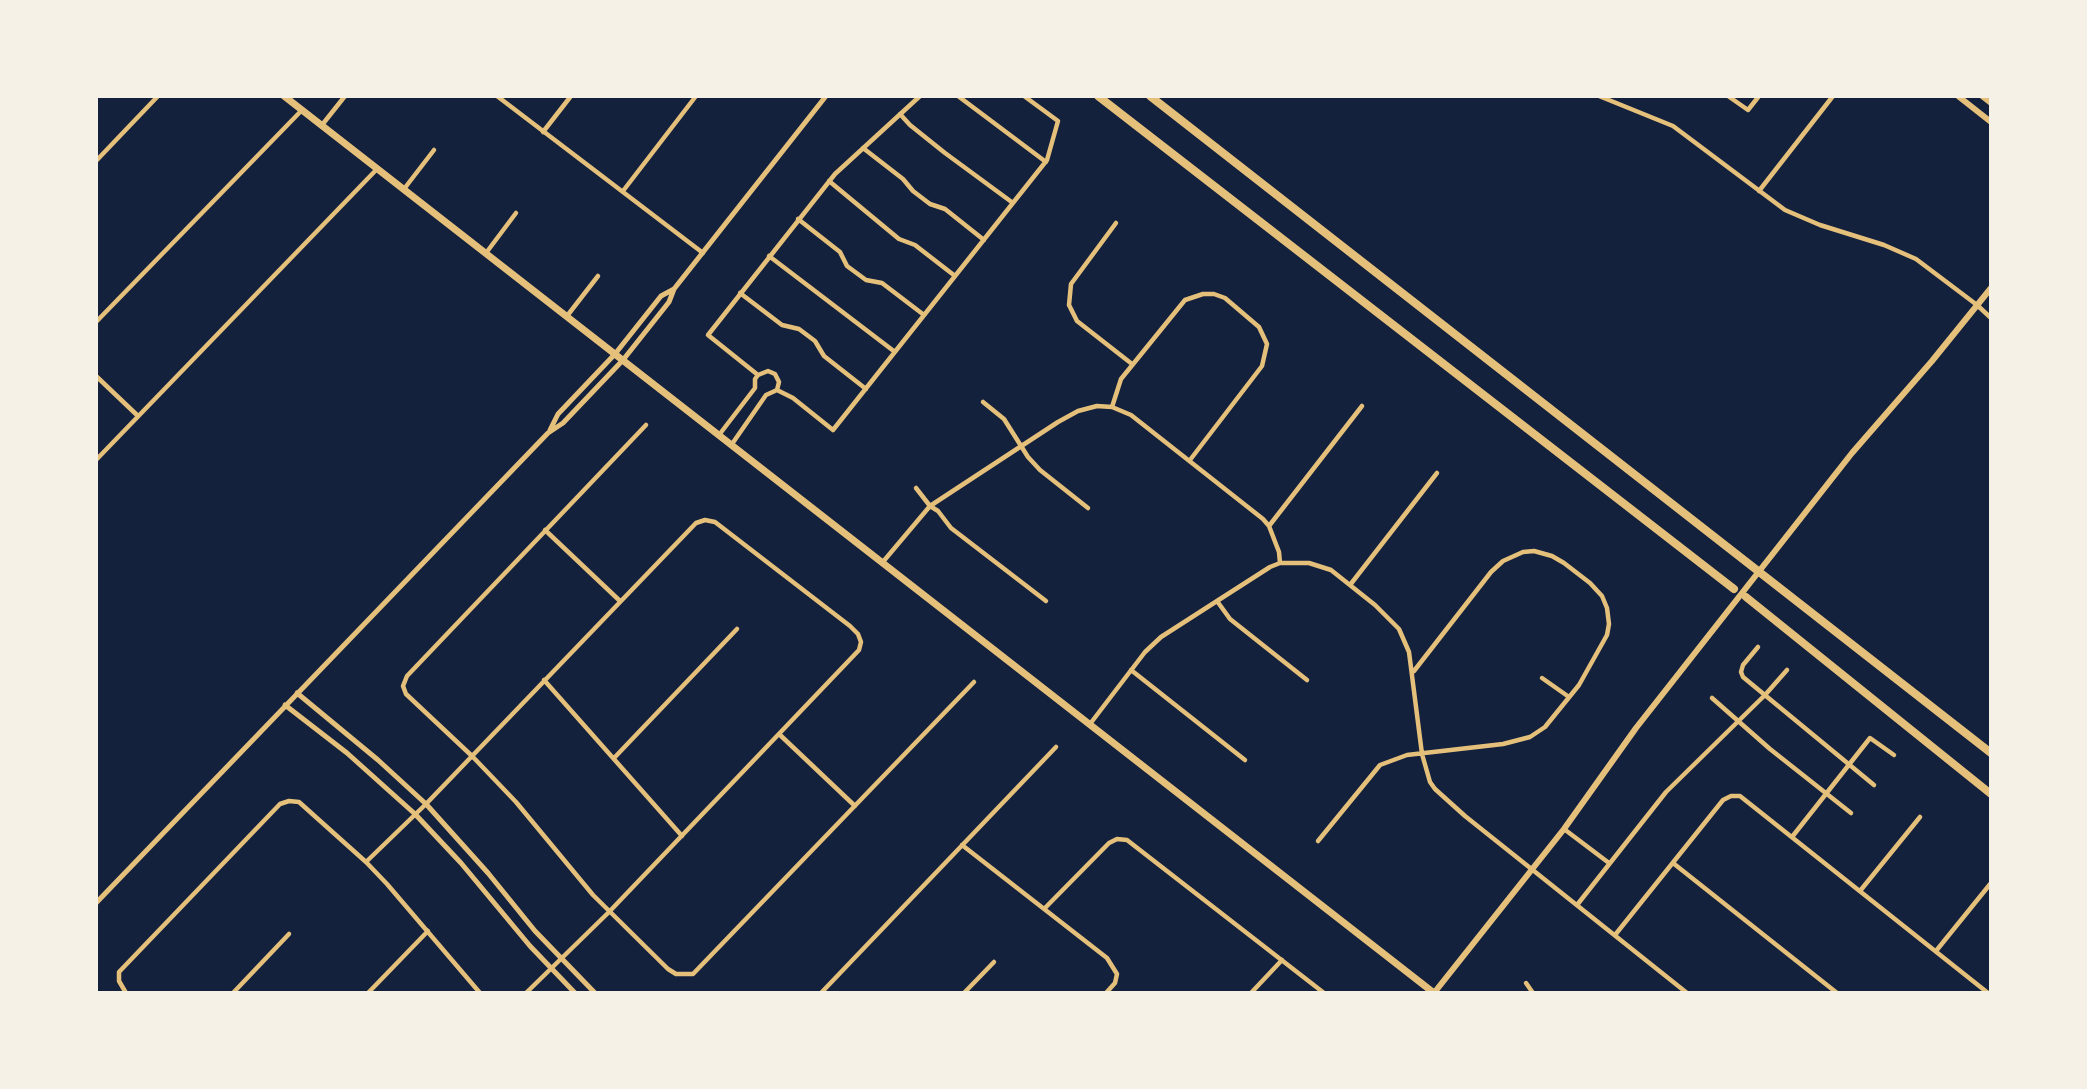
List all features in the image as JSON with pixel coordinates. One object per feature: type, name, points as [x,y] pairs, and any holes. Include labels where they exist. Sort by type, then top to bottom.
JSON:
[{"type":"highway","points":[[1098,96],[1734,589]]},
{"type":"highway","points":[[1150,96],[1991,752]]},
{"type":"highway","points":[[1746,597],[1991,794]]},
{"type":"main road","points":[[284,96],[1434,993],[1564,829],[1636,728],[1852,453],[1991,288]]},
{"type":"main road","points":[[1958,96],[1991,122]]},
{"type":"main road","points":[[1982,96],[1991,103]]},
{"type":"street","points":[[96,161],[158,96]]},
{"type":"street","points":[[322,126],[345,96]]},
{"type":"street","points":[[497,96],[703,253]]},
{"type":"street","points":[[543,132],[571,96]]},
{"type":"street","points":[[623,191],[696,96]]},
{"type":"street","points":[[96,903],[548,433],[563,423],[623,360],[669,302],[674,289],[826,96]]},
{"type":"street","points":[[758,375],[708,335],[829,181],[920,96]]},
{"type":"street","points":[[958,96],[1045,162]]},
{"type":"street","points":[[777,390],[793,398],[833,430],[1045,162],[1058,121],[1024,96]]},
{"type":"street","points":[[1599,96],[1655,117],[1673,127],[1785,211],[1884,245],[1916,259],[1991,318]]},
{"type":"street","points":[[1728,96],[1748,110],[1759,96]]},
{"type":"street","points":[[1759,191],[1833,96]]},
{"type":"street","points":[[96,322],[302,110]]},
{"type":"street","points":[[900,114],[936,146],[1013,203]]},
{"type":"street","points":[[863,148],[903,178],[913,191],[930,204],[944,209],[984,240]]},
{"type":"street","points":[[403,190],[435,150]]},
{"type":"street","points":[[96,460],[377,169]]},
{"type":"street","points":[[829,181],[899,239],[915,245],[955,276]]},
{"type":"street","points":[[486,254],[516,213]]},
{"type":"street","points":[[799,219],[840,252],[847,266],[866,280],[882,283],[924,315]]},
{"type":"street","points":[[1116,223],[1071,284],[1069,305],[1077,321],[1132,365]]},
{"type":"street","points":[[769,256],[895,352]]},
{"type":"street","points":[[567,316],[598,276]]},
{"type":"street","points":[[548,433],[558,414],[615,354],[661,296],[674,289]]},
{"type":"street","points":[[740,293],[782,326],[799,329],[815,341],[824,356],[866,389]]},
{"type":"street","points":[[1112,407],[1121,379],[1185,300],[1203,294],[1225,298],[1259,327],[1267,344],[1262,366],[1190,460]]},
{"type":"street","points":[[718,435],[755,388],[758,375],[765,371],[775,374],[779,382],[777,390],[766,396],[731,445]]},
{"type":"street","points":[[96,376],[138,416]]},
{"type":"street","points":[[983,402],[1004,419],[1040,470],[1088,508]]},
{"type":"street","points":[[1269,527],[1362,406]]},
{"type":"street","points":[[882,564],[930,506],[1078,411],[1112,407],[1131,415],[1263,519],[1279,552],[1280,563]]},
{"type":"street","points":[[646,425],[407,676],[404,685],[406,694],[516,802],[609,912],[668,969],[684,976],[694,974],[974,682]]},
{"type":"street","points":[[1350,585],[1437,472]]},
{"type":"street","points":[[916,488],[930,506],[939,511],[951,528],[1046,601]]},
{"type":"street","points":[[366,862],[426,804],[696,523],[705,520],[715,522],[850,626],[858,634],[861,642],[859,650],[609,912],[526,993]]},
{"type":"street","points":[[545,530],[620,601]]},
{"type":"street","points":[[1318,841],[1380,765],[1394,758],[1503,744],[1530,737],[1545,727],[1569,697],[1607,635],[1607,608],[1602,596],[1590,583],[1564,563],[1552,556],[1529,552],[1503,561],[1491,572],[1413,671]]},
{"type":"street","points":[[1089,724],[1161,637],[1217,600],[1280,563],[1309,563],[1331,570],[1375,605],[1399,629],[1409,652],[1413,671],[1422,754],[1430,782],[1444,799],[1687,993]]},
{"type":"street","points":[[1217,600],[1230,619],[1307,680]]},
{"type":"street","points":[[615,757],[737,629]]},
{"type":"street","points":[[1758,647],[1743,665],[1741,672],[1744,677],[1874,785]]},
{"type":"street","points":[[1131,670],[1245,760]]},
{"type":"street","points":[[1577,905],[1666,792],[1787,670]]},
{"type":"street","points":[[1542,678],[1569,697]]},
{"type":"street","points":[[544,680],[615,757],[647,798],[682,836]]},
{"type":"street","points":[[297,694],[378,760],[426,804],[561,960],[595,993]]},
{"type":"street","points":[[1712,698],[1851,813]]},
{"type":"street","points":[[285,705],[347,752],[415,814],[575,993]]},
{"type":"street","points":[[779,734],[855,806]]},
{"type":"street","points":[[1792,837],[1870,738],[1894,755]]},
{"type":"street","points":[[821,993],[1056,747]]},
{"type":"street","points":[[1615,935],[1723,800],[1731,796],[1743,799],[1988,993]]},
{"type":"street","points":[[126,993],[119,981],[119,972],[280,804],[289,801],[299,803],[366,862],[480,993]]},
{"type":"street","points":[[1860,891],[1920,817]]},
{"type":"street","points":[[1564,829],[1609,863]]},
{"type":"street","points":[[1044,909],[1109,843],[1117,839],[1127,839],[1324,993]]},
{"type":"street","points":[[962,845],[1107,958],[1117,974],[1115,983],[1106,993]]},
{"type":"street","points":[[1673,863],[1837,993]]},
{"type":"street","points":[[1936,951],[1991,883]]},
{"type":"street","points":[[368,993],[428,931]]},
{"type":"street","points":[[233,993],[289,934]]},
{"type":"street","points":[[1251,993],[1282,960]]},
{"type":"street","points":[[964,993],[993,962]]},
{"type":"street","points":[[1526,983],[1533,993]]}]
